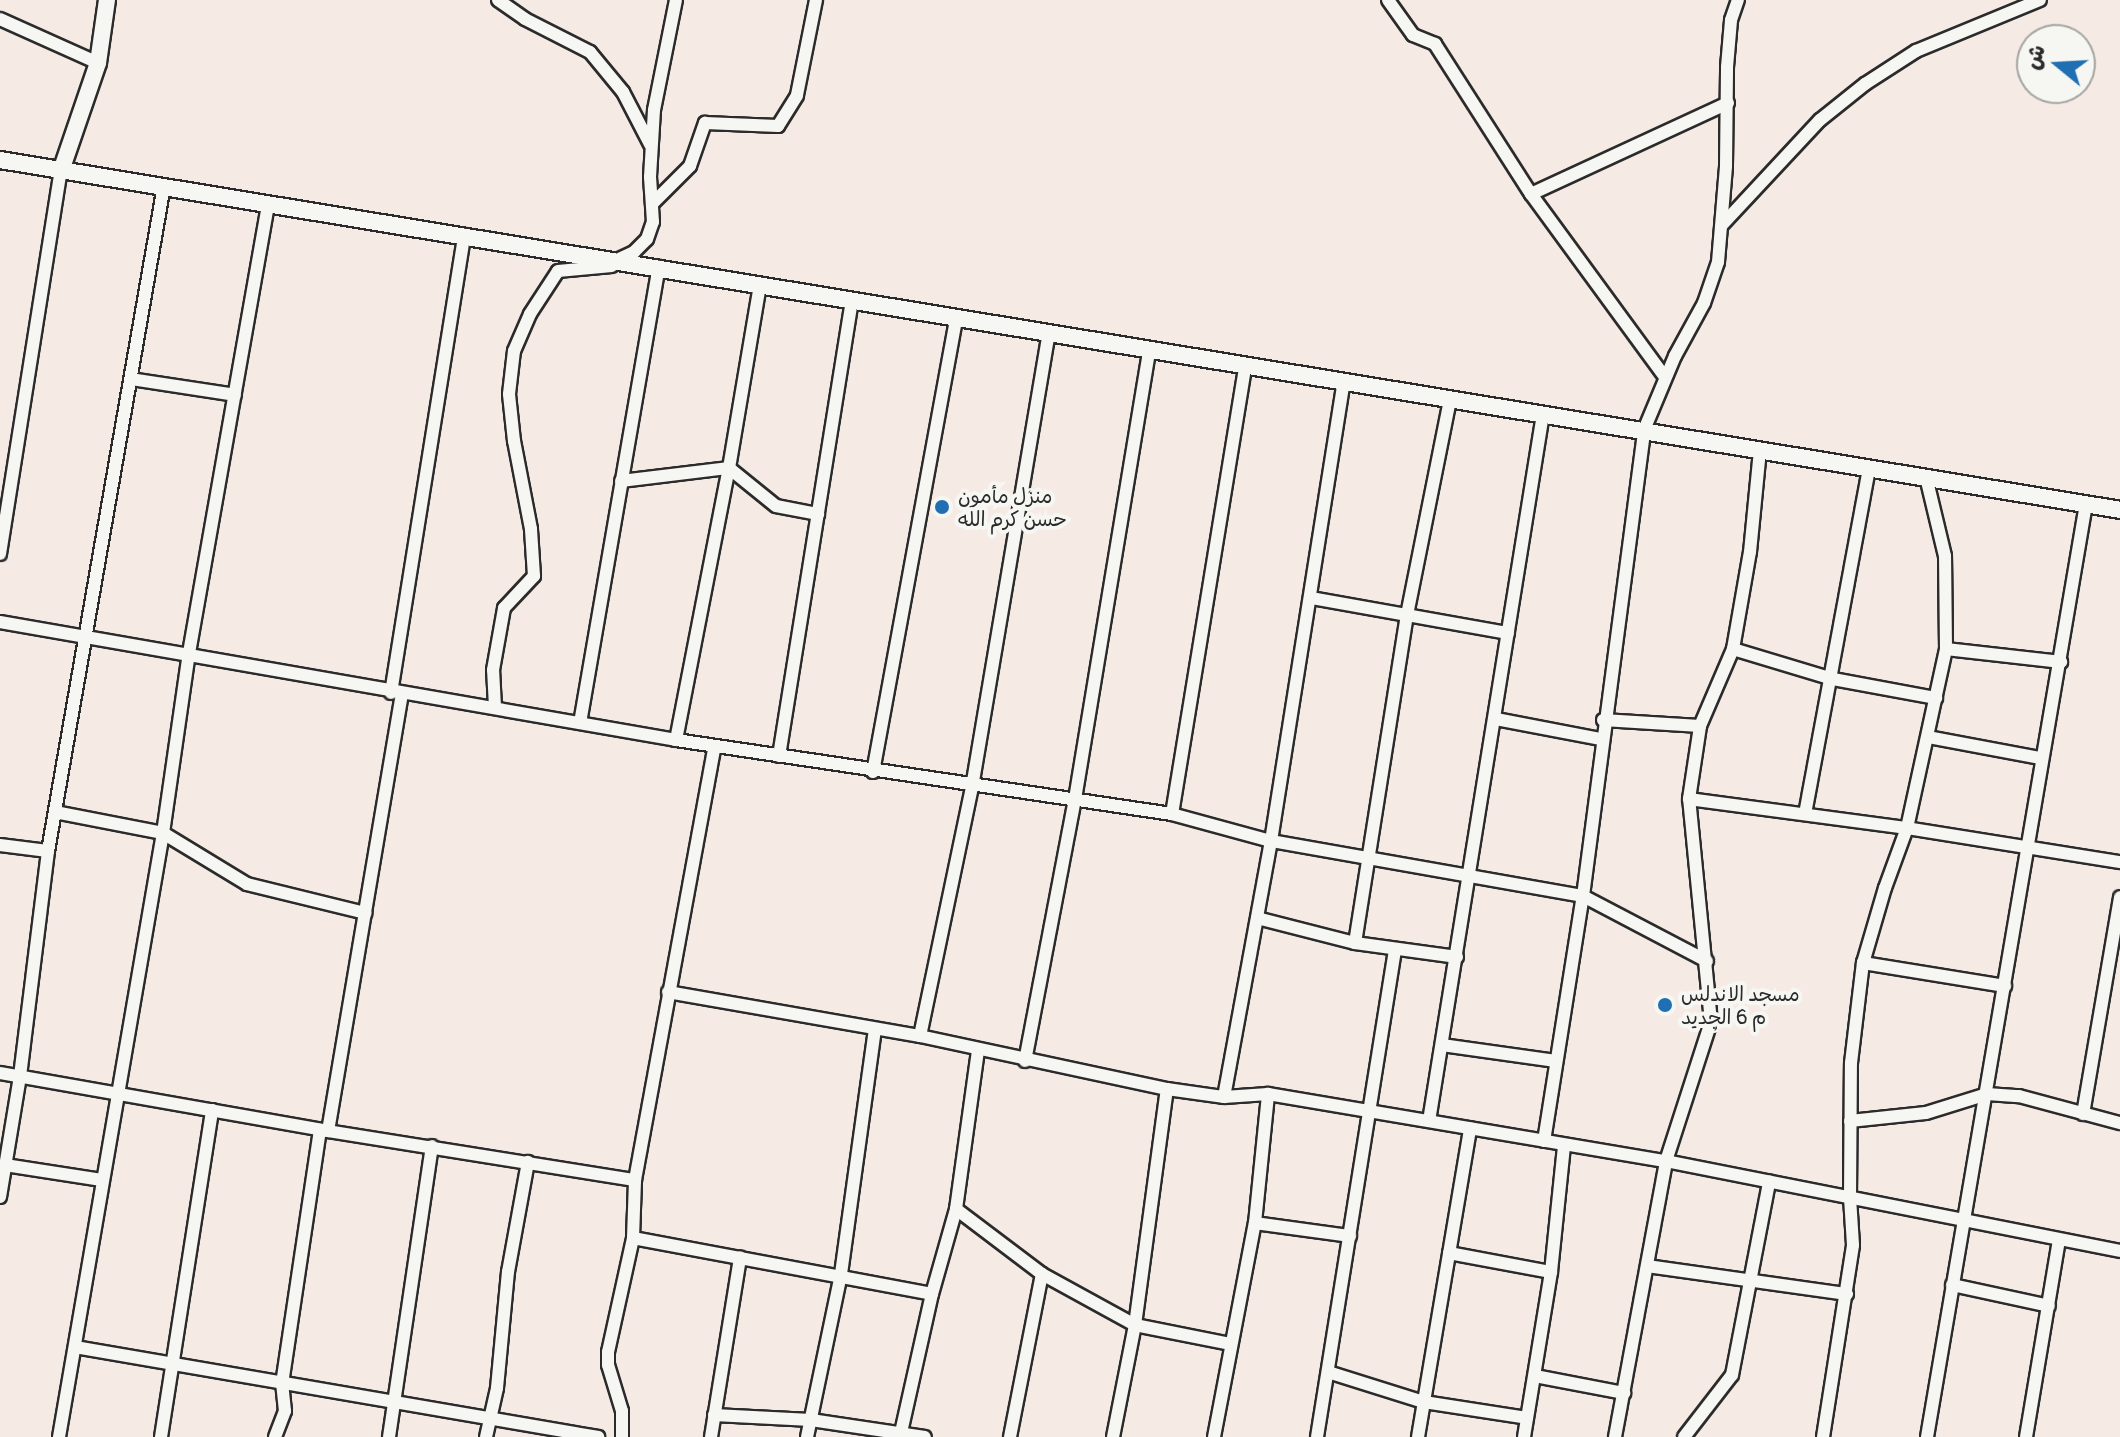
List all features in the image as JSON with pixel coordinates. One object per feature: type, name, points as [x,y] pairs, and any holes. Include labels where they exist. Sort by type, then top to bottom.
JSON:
[{"type":"street","points":[[0,554],[61,171],[98,63],[107,0]]},
{"type":"street","points":[[498,0],[590,52],[623,92],[651,145]]},
{"type":"street","points":[[617,260],[634,252],[647,239],[654,202],[651,145],[661,66],[676,0]]},
{"type":"street","points":[[654,202],[690,166],[705,123],[778,126],[797,95],[816,0]]},
{"type":"street","points":[[1388,0],[1413,35],[1435,44],[1531,194],[1665,377]]},
{"type":"street","points":[[1544,1141],[1583,896],[1603,720],[1644,430],[1665,377],[1704,303],[1718,262],[1728,103],[1728,51],[1738,0]]},
{"type":"street","points":[[1722,225],[1820,120],[1865,84],[1916,51],[2040,0]]},
{"type":"street","points":[[0,19],[98,63]]},
{"type":"street","points":[[1531,194],[1728,103]]},
{"type":"street","points":[[0,160],[2120,510]]},
{"type":"street","points":[[0,1197],[5,1165],[4,1141],[20,1076],[48,851],[164,186]]},
{"type":"street","points":[[59,1437],[163,833],[189,653],[268,205]]},
{"type":"street","points":[[275,1437],[285,1411],[282,1384],[324,1130],[365,913],[464,235]]},
{"type":"street","points":[[495,707],[493,670],[504,608],[534,576],[531,529],[514,441],[509,394],[514,351],[530,314],[558,271],[636,264]]},
{"type":"street","points":[[580,723],[659,267]]},
{"type":"street","points":[[676,740],[729,468],[760,284]]},
{"type":"street","points":[[779,756],[852,301]]},
{"type":"street","points":[[873,772],[956,320]]},
{"type":"street","points":[[920,1036],[972,787],[1049,334]]},
{"type":"street","points":[[1025,1061],[1075,799],[1149,351]]},
{"type":"street","points":[[1172,814],[1245,367]]},
{"type":"street","points":[[131,379],[235,395]]},
{"type":"street","points":[[1224,1097],[1271,841],[1344,381]]},
{"type":"street","points":[[1355,943],[1407,615],[1450,399]]},
{"type":"street","points":[[1429,1121],[1471,876],[1543,414]]},
{"type":"street","points":[[1615,1437],[1666,1161],[1711,1022],[1689,799],[1700,726],[1733,649],[1750,552],[1760,450]]},
{"type":"street","points":[[621,481],[729,468],[776,506],[818,514]]},
{"type":"street","points":[[1805,814],[1833,679],[1869,470]]},
{"type":"street","points":[[1823,1437],[1853,1245],[1850,1197],[1851,1063],[1863,963],[1907,828],[1946,649],[1945,556],[1926,477]]},
{"type":"street","points":[[1927,1437],[2029,850],[2040,758],[2061,662],[2086,504]]},
{"type":"street","points":[[1311,598],[1508,633]]},
{"type":"street","points":[[0,622],[189,653],[396,694],[495,707],[676,740],[972,787],[1172,814],[1271,841],[1583,896],[1707,961]]},
{"type":"street","points":[[1733,649],[1833,679],[1936,698]]},
{"type":"street","points":[[1946,649],[2061,662]]},
{"type":"street","points":[[1496,719],[1601,739]]},
{"type":"street","points":[[1603,720],[1700,726]]},
{"type":"street","points":[[1928,737],[2040,758]]},
{"type":"street","points":[[622,1437],[622,1411],[608,1365],[608,1352],[633,1238],[635,1180],[715,746]]},
{"type":"street","points":[[1689,799],[1907,828],[2029,850],[2120,862]]},
{"type":"street","points":[[55,812],[163,833],[247,884],[365,913]]},
{"type":"street","points":[[0,845],[48,851]]},
{"type":"street","points":[[2083,1114],[2120,897]]},
{"type":"street","points":[[1257,918],[1355,943],[1457,957]]},
{"type":"street","points":[[1317,1437],[1395,949]]},
{"type":"street","points":[[1863,963],[2005,986]]},
{"type":"street","points":[[668,992],[920,1036],[1025,1061],[1167,1089],[1224,1097],[1268,1094],[1666,1161],[2120,1251]]},
{"type":"street","points":[[807,1437],[841,1274],[875,1030]]},
{"type":"street","points":[[1442,1045],[1556,1061]]},
{"type":"street","points":[[900,1435],[932,1294],[956,1209],[978,1050]]},
{"type":"street","points":[[0,1073],[635,1180]]},
{"type":"street","points":[[1113,1437],[1135,1325],[1167,1089]]},
{"type":"street","points":[[1214,1437],[1255,1223],[1268,1094]]},
{"type":"street","points":[[1850,1121],[1926,1113],[1987,1094],[2019,1096],[2120,1123]]},
{"type":"street","points":[[161,1437],[175,1365],[212,1110]]},
{"type":"street","points":[[1418,1437],[1470,1128]]},
{"type":"street","points":[[389,1437],[432,1146]]},
{"type":"street","points":[[1524,1437],[1551,1272],[1564,1146]]},
{"type":"street","points":[[486,1437],[491,1419],[506,1284],[528,1162]]},
{"type":"street","points":[[5,1165],[102,1180]]},
{"type":"street","points":[[1684,1437],[1732,1375],[1769,1182]]},
{"type":"street","points":[[956,1209],[1042,1274],[1135,1325],[1231,1344]]},
{"type":"street","points":[[1255,1223],[1350,1236]]},
{"type":"street","points":[[633,1238],[841,1274],[932,1294]]},
{"type":"street","points":[[2026,1437],[2059,1240]]},
{"type":"street","points":[[1449,1253],[1551,1272]]},
{"type":"street","points":[[711,1437],[740,1257]]},
{"type":"street","points":[[1647,1266],[1847,1294]]},
{"type":"street","points":[[1010,1437],[1042,1274]]},
{"type":"street","points":[[1952,1285],[2049,1306]]},
{"type":"street","points":[[75,1347],[598,1437]]},
{"type":"street","points":[[1328,1372],[1424,1402],[1527,1418]]},
{"type":"street","points":[[1535,1376],[1624,1393]]},
{"type":"street","points":[[714,1415],[811,1420],[925,1437]]},
{"type":"place","name":"منزل مأمون حسن كرم الله","points":[[942,507]]},
{"type":"place","name":"مسجد الاندلس م 6 الجديد","points":[[1665,1005]]}]
